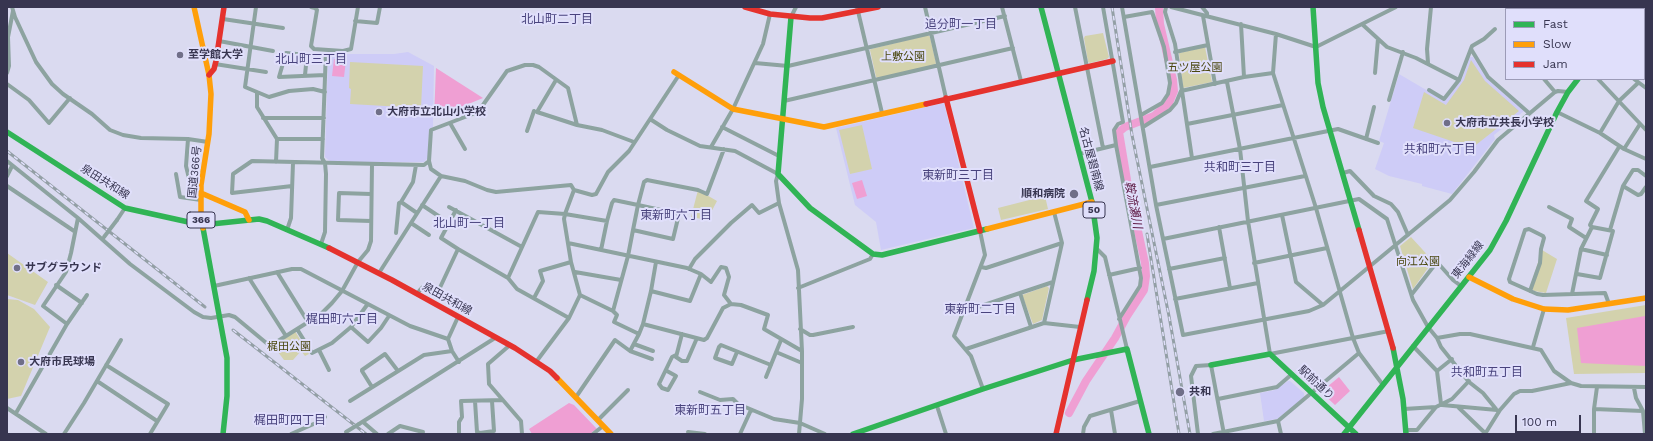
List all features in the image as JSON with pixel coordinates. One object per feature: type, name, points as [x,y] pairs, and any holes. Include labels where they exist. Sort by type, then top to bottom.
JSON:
[{"type":"main road","name":"国道366号","points":[[194,7],[209,75],[211,113],[201,200],[202,225],[227,358],[227,396],[223,434]]},
{"type":"main road","points":[[209,75],[214,69],[224,7]]},
{"type":"main road","points":[[745,7],[770,14],[791,17],[822,18],[858,9],[878,7]]},
{"type":"main road","name":"名古屋碧南線","points":[[1041,7],[1092,202],[1097,227],[1097,249],[1094,271],[1056,434]]},
{"type":"main road","points":[[1313,7],[1318,83],[1323,107],[1398,367],[1406,432]]},
{"type":"main road","points":[[791,17],[778,174],[810,208],[873,254],[882,255],[1092,202]]},
{"type":"main road","points":[[676,74],[733,109],[824,127],[1113,61]]},
{"type":"main road","name":"東海緑線","points":[[1344,434],[1490,250],[1506,221],[1557,112],[1568,92],[1577,80]]},
{"type":"main road","points":[[946,98],[980,231]]},
{"type":"main road","name":"泉田共和線","points":[[7,132],[125,208],[202,225],[249,220],[267,221],[321,244],[358,262],[510,345],[550,371],[611,434]]},
{"type":"main road","points":[[201,193],[245,212],[249,220]]},
{"type":"main road","points":[[1469,277],[1513,299],[1544,309],[1568,310],[1646,298]]},
{"type":"main road","points":[[853,434],[983,389],[1073,360],[1127,349],[1149,434]]},
{"type":"main road","points":[[1211,365],[1270,354]]},
{"type":"main road","name":"駅前通り","points":[[1270,354],[1356,434]]},
{"type":"street","points":[[256,7],[245,87],[270,97],[289,91],[313,89],[325,92]]},
{"type":"street","points":[[311,7],[315,8],[316,10],[311,46],[314,49],[343,51],[351,49],[358,7]]},
{"type":"street","points":[[355,21],[377,23],[380,7]]},
{"type":"street","points":[[791,17],[796,7]]},
{"type":"street","points":[[925,7],[946,98]]},
{"type":"street","points":[[1002,7],[1021,81]]},
{"type":"street","points":[[1075,7],[1103,148]]},
{"type":"street","points":[[1103,7],[1113,61],[1119,107],[1123,122],[1118,124],[1114,130],[1116,145],[1140,268],[1140,286],[1119,320]]},
{"type":"street","points":[[1122,7],[1156,205],[1183,335],[1309,312],[1323,305],[1450,200],[1474,172],[1498,140],[1529,113],[1555,92],[1568,92]]},
{"type":"street","points":[[1166,7],[1165,12],[1175,44],[1192,158]]},
{"type":"street","points":[[1171,7],[1241,24],[1316,47],[1363,25],[1396,7]]},
{"type":"street","points":[[1202,7],[1207,13],[1205,16],[1208,45],[1215,84]]},
{"type":"street","points":[[1428,63],[1427,49],[1431,7]]},
{"type":"street","points":[[7,74],[9,66],[8,37],[13,8]]},
{"type":"street","points":[[13,8],[15,17],[36,62],[52,84],[63,94],[92,114],[110,130],[122,135],[141,138],[188,139],[208,142]]},
{"type":"street","points":[[858,9],[882,113]]},
{"type":"street","points":[[1124,17],[1152,12],[1164,47],[1170,83],[1168,94],[1162,103],[1141,115]]},
{"type":"street","points":[[711,147],[733,109],[755,63],[763,44],[770,14]]},
{"type":"street","points":[[755,63],[788,66],[1004,16]]},
{"type":"street","points":[[223,19],[283,28]]},
{"type":"street","points":[[1241,24],[1244,77]]},
{"type":"street","points":[[1363,25],[1387,46],[1428,63],[1459,80]]},
{"type":"street","points":[[1429,90],[1444,99],[1459,80],[1471,48],[1495,29]]},
{"type":"street","points":[[1276,34],[1273,73],[1316,208],[1352,338],[1360,354],[1383,385]]},
{"type":"street","points":[[1375,73],[1378,39]]},
{"type":"street","points":[[219,40],[273,51]]},
{"type":"street","points":[[1175,52],[1208,45]]},
{"type":"street","points":[[784,102],[1013,48]]},
{"type":"street","points":[[1471,48],[1488,77],[1529,113]]},
{"type":"street","points":[[321,244],[325,232],[325,163],[322,158],[326,50]]},
{"type":"street","points":[[1389,100],[1403,52]]},
{"type":"street","points":[[306,75],[307,55],[286,53],[279,77],[325,75]]},
{"type":"street","points":[[215,64],[266,72]]},
{"type":"street","points":[[536,362],[569,318],[580,294],[571,262],[565,214],[574,190],[574,186],[571,184],[565,184],[496,192],[487,190],[466,181],[441,176],[431,169],[429,161],[431,130],[478,112],[507,71],[525,65],[539,67],[568,88],[570,91],[577,125]]},
{"type":"street","points":[[1181,91],[1244,77],[1273,73]]},
{"type":"street","points":[[574,190],[592,196],[596,194],[610,169],[629,150],[642,129],[650,120],[676,74]]},
{"type":"street","points":[[556,80],[537,112],[577,125],[602,130],[634,142]]},
{"type":"street","points":[[1545,80],[1555,92]]},
{"type":"street","points":[[1599,80],[1646,130]]},
{"type":"street","points":[[1635,80],[1646,88]]},
{"type":"street","points":[[1227,82],[1240,149],[1254,263],[1270,354],[1389,332]]},
{"type":"street","points":[[1600,133],[1619,101],[1638,83]]},
{"type":"street","points":[[7,84],[29,100],[49,123],[70,98]]},
{"type":"street","points":[[1143,127],[1170,110],[1176,103],[1181,91]]},
{"type":"street","points":[[257,92],[257,107],[276,139],[276,162]]},
{"type":"street","points":[[1187,124],[1284,105]]},
{"type":"street","points":[[1366,139],[1374,107]]},
{"type":"street","points":[[527,131],[534,111]]},
{"type":"street","points":[[1557,112],[1600,133],[1622,148],[1646,160]]},
{"type":"street","points":[[263,118],[324,118]]},
{"type":"street","points":[[650,120],[700,146],[735,151],[778,174],[776,181],[779,203],[798,270],[802,351],[799,434]]},
{"type":"street","points":[[450,123],[465,149]]},
{"type":"street","points":[[1572,294],[1581,249],[1592,227],[1590,225],[1598,209],[1586,201],[1640,124]]},
{"type":"street","points":[[722,127],[779,156]]},
{"type":"street","points":[[1150,167],[1338,129],[1378,143]]},
{"type":"street","points":[[188,139],[186,166],[194,199]]},
{"type":"street","points":[[276,139],[323,139]]},
{"type":"street","points":[[1079,154],[1116,145]]},
{"type":"street","points":[[613,310],[628,256],[644,182],[647,180],[698,190],[707,194],[724,149]]},
{"type":"street","points":[[7,161],[103,238],[130,264],[194,312],[203,317],[211,318],[229,315],[235,317],[270,346],[321,314],[342,291],[358,262],[368,250],[371,241],[372,164]]},
{"type":"street","points":[[292,186],[232,193],[233,174],[252,161],[424,165],[429,161]]},
{"type":"street","points":[[287,230],[290,218],[293,163]]},
{"type":"street","points":[[396,233],[399,203],[413,182],[416,165]]},
{"type":"street","points":[[7,176],[12,166]]},
{"type":"street","points":[[1577,274],[1600,278],[1613,231],[1610,230],[1623,186],[1633,170],[1638,170],[1646,176]]},
{"type":"street","points":[[1342,172],[1350,171],[1374,196],[1391,204],[1398,212],[1408,235]]},
{"type":"street","points":[[176,174],[180,197],[201,200]]},
{"type":"street","points":[[379,273],[441,176]]},
{"type":"street","points":[[1156,205],[1305,176]]},
{"type":"street","points":[[7,186],[74,231]]},
{"type":"street","points":[[1623,186],[1638,195],[1641,194],[1646,187]]},
{"type":"street","points":[[371,221],[338,220],[338,193],[372,194]]},
{"type":"street","points":[[1163,239],[1359,199],[1387,218],[1412,294],[1428,328],[1437,338],[1441,348],[1452,359],[1469,381],[1483,393],[1498,410]]},
{"type":"street","points":[[601,250],[607,221],[614,200],[679,214],[673,239],[633,230]]},
{"type":"street","points":[[401,202],[417,213]]},
{"type":"street","points":[[690,269],[695,259],[752,205],[760,213],[779,203]]},
{"type":"street","points":[[422,205],[440,217]]},
{"type":"street","points":[[449,207],[522,247]]},
{"type":"street","points":[[1548,207],[1572,219],[1569,227],[1586,238]]},
{"type":"street","points":[[103,238],[125,208]]},
{"type":"street","points":[[456,210],[442,238],[508,278],[517,289],[569,318]]},
{"type":"street","points":[[508,278],[538,212],[565,214],[607,221]]},
{"type":"street","points":[[1044,323],[1062,243],[1054,212]]},
{"type":"street","points":[[1282,215],[1296,282],[1323,305]]},
{"type":"street","points":[[67,324],[43,306],[66,272],[72,253],[74,231],[78,218]]},
{"type":"street","points":[[411,223],[429,235]]},
{"type":"street","points":[[1219,227],[1230,288]]},
{"type":"street","points":[[1592,227],[1610,230]]},
{"type":"street","points":[[1530,291],[1540,263],[1541,249],[1544,238],[1543,236],[1529,229],[1525,230],[1509,279],[1510,282],[1530,291],[1543,295],[1605,293],[1609,304]]},
{"type":"street","points":[[980,231],[985,255],[954,336],[971,356],[983,389]]},
{"type":"street","points":[[568,243],[690,269],[701,274],[711,282],[719,268],[724,267],[726,268],[729,277],[724,295],[731,304]]},
{"type":"street","points":[[981,267],[986,268],[1062,243]]},
{"type":"street","points":[[1254,263],[1327,248]]},
{"type":"street","points":[[417,294],[423,287],[437,294],[458,249]]},
{"type":"street","points":[[1097,249],[1105,257],[1127,349]]},
{"type":"street","points":[[1581,249],[1607,255]]},
{"type":"street","points":[[798,288],[870,259],[873,254]]},
{"type":"street","points":[[1169,269],[1224,258]]},
{"type":"street","points":[[534,298],[544,281],[540,271],[571,262]]},
{"type":"street","points":[[630,351],[643,324],[656,262]]},
{"type":"street","points":[[1412,294],[1437,262],[1453,280],[1461,286]]},
{"type":"street","points":[[214,286],[292,268],[300,269],[389,316],[410,326],[448,340]]},
{"type":"street","points":[[1109,275],[1140,268]]},
{"type":"street","points":[[277,272],[308,322]]},
{"type":"street","points":[[575,272],[621,280]]},
{"type":"street","points":[[651,290],[690,301],[701,274]]},
{"type":"street","points":[[249,278],[286,336]]},
{"type":"street","points":[[963,312],[1053,282]]},
{"type":"street","points":[[1175,299],[1258,283]]},
{"type":"street","points":[[56,285],[82,303]]},
{"type":"street","points":[[1020,293],[1031,327]]},
{"type":"street","points":[[580,294],[613,310],[617,315],[614,322],[639,334]]},
{"type":"street","points":[[16,413],[67,324],[87,295]]},
{"type":"street","points":[[297,329],[312,353],[332,343],[351,327],[359,318],[367,304]]},
{"type":"street","points":[[643,324],[704,340],[707,338],[723,308],[731,304],[741,305],[768,315],[764,329],[802,351]]},
{"type":"street","points":[[1533,347],[1544,309]]},
{"type":"street","points":[[351,327],[368,342],[381,328],[389,316]]},
{"type":"street","points":[[458,317],[448,340],[458,362]]},
{"type":"street","points":[[966,349],[1044,323],[1080,327]]},
{"type":"street","points":[[800,329],[810,335],[813,335],[853,327]]},
{"type":"street","points":[[667,371],[676,376],[668,390],[659,385],[667,371],[672,357],[676,355],[682,334]]},
{"type":"street","points":[[1437,338],[1460,334],[1470,334],[1533,347],[1541,350],[1554,371],[1571,383],[1581,386],[1646,387]]},
{"type":"street","points":[[345,433],[495,338]]},
{"type":"street","points":[[676,355],[677,359],[687,361],[697,338]]},
{"type":"street","points":[[64,434],[97,381],[120,340]]},
{"type":"street","points":[[576,397],[615,340],[630,351],[652,359]]},
{"type":"street","points":[[766,377],[781,340]]},
{"type":"street","points":[[634,344],[653,350]]},
{"type":"street","points":[[510,345],[488,364],[489,384],[521,422],[522,434]]},
{"type":"street","points":[[737,352],[732,364],[715,358],[721,345],[771,365]]},
{"type":"street","points":[[1413,346],[1436,371],[1441,404]]},
{"type":"street","points":[[319,350],[329,370]]},
{"type":"street","points":[[350,401],[424,355],[452,351]]},
{"type":"street","points":[[776,352],[802,363]]},
{"type":"street","points":[[372,387],[362,370],[385,354],[398,371]]},
{"type":"street","points":[[1213,434],[1278,421],[1360,354]]},
{"type":"street","points":[[1436,371],[1452,359]]},
{"type":"street","points":[[106,364],[168,404],[150,434]]},
{"type":"street","points":[[1198,434],[1190,376],[1196,366],[1211,365],[1224,433]]},
{"type":"street","points":[[1218,399],[1277,387],[1292,374]]},
{"type":"street","points":[[97,381],[157,421]]},
{"type":"street","points":[[1406,432],[1418,432],[1436,407],[1452,399],[1469,381]]},
{"type":"street","points":[[1457,406],[1485,434],[1498,410],[1517,392],[1571,383]]},
{"type":"street","points":[[1594,434],[1594,409],[1597,387]]},
{"type":"street","points":[[1634,388],[1636,398],[1643,411],[1645,433]]},
{"type":"street","points":[[598,420],[628,390]]},
{"type":"street","points":[[700,392],[720,400],[733,399],[738,404],[774,419],[800,423],[825,434]]},
{"type":"street","points":[[459,433],[459,422],[462,417],[461,401],[502,400]]},
{"type":"street","points":[[476,401],[477,432],[480,433],[494,431],[492,401]]},
{"type":"street","points":[[1083,434],[1089,417],[1140,402]]},
{"type":"street","points":[[1441,404],[1498,410]]},
{"type":"street","points":[[937,406],[946,434]]},
{"type":"street","points":[[1404,409],[1436,407]]},
{"type":"street","points":[[7,408],[46,434]]},
{"type":"street","points":[[1594,409],[1643,411]]},
{"type":"street","points":[[740,434],[751,410]]},
{"type":"street","points":[[1111,410],[1115,434]]},
{"type":"street","points":[[295,433],[325,417]]},
{"type":"street","points":[[1278,421],[1281,434]]},
{"type":"street","points":[[361,423],[377,434]]},
{"type":"street","points":[[388,434],[400,426],[422,432],[422,434]]},
{"type":"street","points":[[594,434],[603,426]]},
{"type":"street","points":[[688,432],[705,434]]},
{"type":"shaded area","name":"大府市立北山小学校","points":[[408,52],[434,66],[433,127],[429,129],[428,158],[424,162],[331,162],[325,157],[328,58],[330,54],[394,54]]},
{"type":"shaded area","name":"大府市立共長小学校","points":[[1470,57],[1473,57],[1487,79],[1524,111],[1494,135],[1495,139],[1452,194],[1422,186],[1422,184],[1389,176],[1375,169],[1384,143],[1379,141],[1399,74],[1445,101],[1462,79]]},
{"type":"shaded area","points":[[334,59],[346,60],[344,77],[332,76]]},
{"type":"shaded area","points":[[436,68],[483,98],[434,118]]},
{"type":"shaded area","points":[[944,103],[974,228],[881,250],[876,222],[855,205],[836,128]]},
{"type":"shaded area","points":[[862,180],[867,196],[857,199],[852,183]]},
{"type":"shaded area","points":[[1645,316],[1646,366],[1581,363],[1577,328]]},
{"type":"shaded area","points":[[1339,377],[1350,391],[1335,405],[1321,392]]},
{"type":"shaded area","points":[[1288,381],[1304,393],[1304,398],[1277,419],[1264,421],[1260,393],[1275,390]]},
{"type":"shaded area","points":[[569,403],[574,405],[597,429],[592,432],[592,434],[532,434],[529,429]]},
{"type":"green space","points":[[1103,33],[1109,57],[1107,59],[1090,63],[1088,62],[1084,38],[1085,36]]},
{"type":"green space","name":"上敷公園","points":[[928,35],[930,37],[936,63],[935,65],[878,78],[876,77],[871,49]]},
{"type":"green space","name":"五ツ屋公園","points":[[1205,47],[1212,82],[1183,88],[1179,53]]},
{"type":"green space","points":[[1471,60],[1485,81],[1519,111],[1472,148],[1413,128],[1424,92],[1446,105],[1464,80]]},
{"type":"green space","points":[[350,62],[423,66],[421,108],[350,104]]},
{"type":"green space","points":[[862,125],[872,169],[850,174],[839,130]]},
{"type":"green space","points":[[698,190],[717,201],[707,220],[691,217]]},
{"type":"green space","points":[[1045,196],[1048,209],[1001,220],[998,208]]},
{"type":"green space","name":"向江公園","points":[[1411,237],[1433,261],[1413,289],[1400,246]]},
{"type":"green space","points":[[1542,250],[1557,259],[1546,293],[1534,291],[1530,287]]},
{"type":"green space","name":"サブグラウンド","points":[[7,253],[48,282],[35,305],[7,295]]},
{"type":"green space","points":[[1047,286],[1049,288],[1042,320],[1033,324],[1022,295]]},
{"type":"green space","name":"大府市民球場","points":[[7,299],[18,300],[34,309],[50,327],[21,396],[7,399]]},
{"type":"green space","points":[[1646,305],[1646,373],[1574,374],[1566,318]]},
{"type":"green space","name":"梶田公園","points":[[295,331],[309,354],[305,356],[301,351],[293,360],[284,360],[272,344]]},
{"type":"waterway","name":"鞍流瀬川","points":[[1069,413],[1086,381],[1115,338],[1144,290],[1146,276],[1145,263],[1127,180],[1119,132],[1125,127],[1154,116],[1169,103],[1174,91],[1173,80],[1160,24],[1159,7]]},
{"type":"railway","points":[[1112,7],[1132,135],[1169,316],[1190,434]]},
{"type":"railway","points":[[7,151],[205,307]]},
{"type":"railway","points":[[1147,234],[1179,434]]},
{"type":"railway","points":[[233,330],[366,434]]},
{"type":"traffic: fast","points":[[1041,7],[1092,202],[1097,238],[1094,271],[1087,300]]},
{"type":"traffic: fast","points":[[1313,7],[1318,83],[1323,107],[1359,230]]},
{"type":"traffic: fast","points":[[791,17],[778,174],[810,208],[873,254],[882,255],[987,229]]},
{"type":"traffic: fast","points":[[1344,434],[1490,250],[1506,221],[1557,112],[1568,92],[1577,80]]},
{"type":"traffic: fast","points":[[7,132],[125,208],[202,225],[259,219],[267,221],[329,248]]},
{"type":"traffic: fast","points":[[203,228],[227,358],[227,396],[223,434]]},
{"type":"traffic: fast","points":[[1393,348],[1403,399],[1406,434]]},
{"type":"traffic: fast","points":[[853,434],[983,389],[1073,360],[1127,349],[1149,434]]},
{"type":"traffic: fast","points":[[1211,365],[1270,354],[1356,434]]},
{"type":"traffic: slow","points":[[194,7],[209,75],[211,94],[209,134],[201,185],[201,216],[203,228]]},
{"type":"traffic: slow","points":[[674,72],[733,109],[824,127],[926,104]]},
{"type":"traffic: slow","points":[[201,193],[245,212],[249,220]]},
{"type":"traffic: slow","points":[[987,229],[1092,202]]},
{"type":"traffic: slow","points":[[1469,277],[1513,299],[1544,309],[1568,310],[1646,298]]},
{"type":"traffic: slow","points":[[557,378],[611,434]]},
{"type":"traffic: jam","points":[[209,75],[214,69],[216,61],[224,7]]},
{"type":"traffic: jam","points":[[745,7],[770,14],[810,18],[822,18],[878,7]]},
{"type":"traffic: jam","points":[[926,104],[1113,61]]},
{"type":"traffic: jam","points":[[946,98],[980,231]]},
{"type":"traffic: jam","points":[[1359,230],[1393,348]]},
{"type":"traffic: jam","points":[[329,248],[392,280],[515,348],[550,371],[557,378]]},
{"type":"traffic: jam","points":[[1056,434],[1087,300]]},
{"type":"place","name":"至学館大学","points":[[180,55]]},
{"type":"place","name":"大府市立北山小学校","points":[[379,112]]},
{"type":"place","name":"大府市立共長小学校","points":[[1447,123]]},
{"type":"place","name":"順和病院","points":[[1074,194]]},
{"type":"place","name":"サブグラウンド","points":[[17,268]]},
{"type":"place","name":"大府市民球場","points":[[21,362]]},
{"type":"place","name":"共和","points":[[1180,392]]},
{"type":"district","name":"北山町二丁目","points":[[557,19]]},
{"type":"district","name":"追分町一丁目","points":[[961,24]]},
{"type":"district","name":"北山町三丁目","points":[[311,59]]},
{"type":"district","name":"共和町六丁目","points":[[1440,149]]},
{"type":"district","name":"共和町三丁目","points":[[1240,167]]},
{"type":"district","name":"東新町三丁目","points":[[958,175]]},
{"type":"district","name":"東新町六丁目","points":[[676,215]]},
{"type":"district","name":"北山町一丁目","points":[[469,223]]},
{"type":"district","name":"東新町二丁目","points":[[980,309]]},
{"type":"district","name":"梶田町六丁目","points":[[342,319]]},
{"type":"district","name":"共和町五丁目","points":[[1487,372]]},
{"type":"district","name":"東新町五丁目","points":[[710,410]]},
{"type":"district","name":"梶田町四丁目","points":[[290,420]]}]
